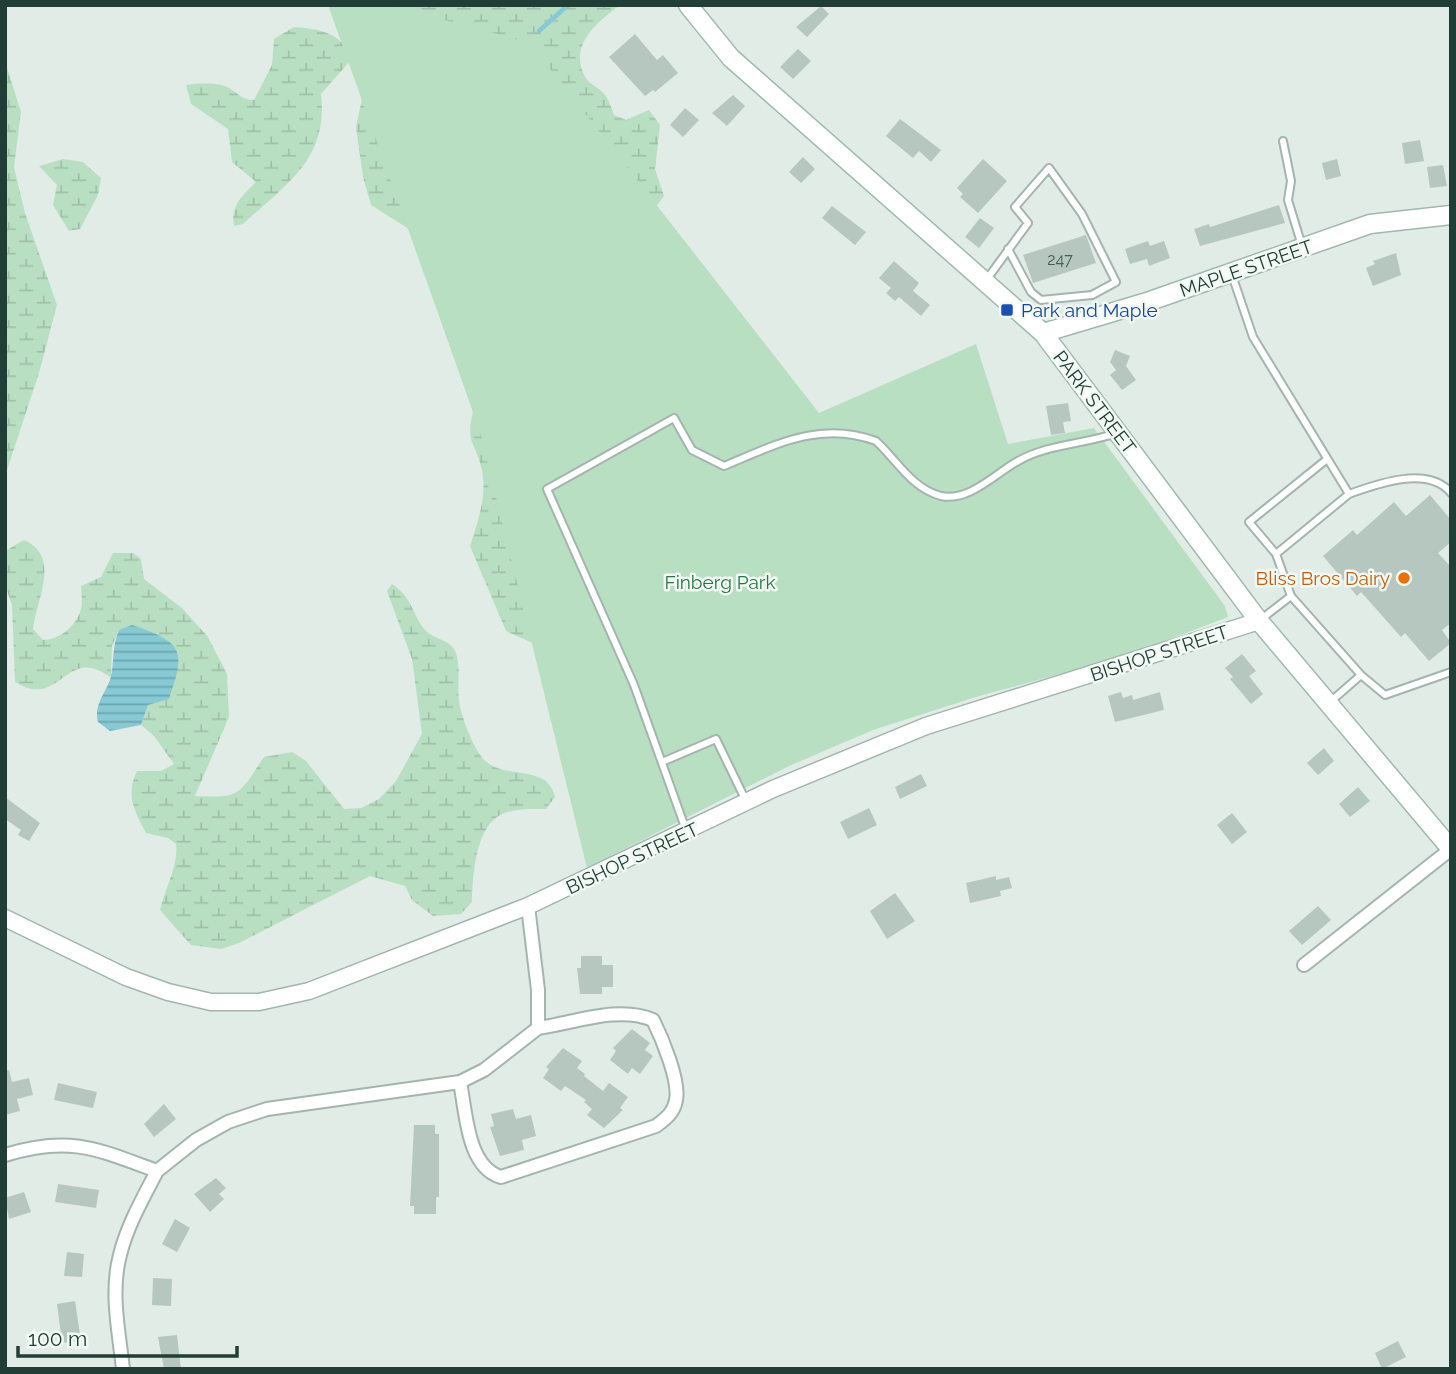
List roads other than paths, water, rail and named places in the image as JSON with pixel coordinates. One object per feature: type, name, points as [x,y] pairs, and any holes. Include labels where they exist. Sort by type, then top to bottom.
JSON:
[{"type":"main road","name":"PARK STREET","points":[[688,5],[741,67],[1043,333],[1259,621],[1451,849]]},
{"type":"main road","name":"MAPLE STREET","points":[[1043,333],[1232,273],[1370,224],[1451,215]]},
{"type":"street","name":"BISHOP STREET","points":[[5,918],[126,977],[168,992],[211,1002],[259,1002],[309,991],[528,906],[747,803],[926,726],[1259,621]]},
{"type":"street","points":[[1304,965],[1451,849]]},
{"type":"street","points":[[528,906],[538,990],[538,1028]]},
{"type":"street","points":[[123,1369],[116,1288],[119,1257],[134,1215],[157,1171],[196,1140],[228,1122],[267,1109],[460,1082],[484,1070],[538,1028],[622,1013],[639,1014],[653,1020],[674,1078],[677,1099],[670,1115],[656,1126],[501,1177],[488,1173],[478,1161],[460,1082]]},
{"type":"street","points":[[5,1155],[37,1145],[72,1143],[97,1149],[157,1171]]},
{"type":"lane","points":[[1283,141],[1291,181],[1288,200],[1303,248]]},
{"type":"lane","points":[[985,281],[1008,249],[1028,223],[1015,207],[1049,168],[1082,214],[1116,282],[1092,295],[1041,300],[1031,292],[1008,249]]},
{"type":"lane","points":[[1232,273],[1253,337],[1349,494]]},
{"type":"lane","points":[[687,832],[611,630],[547,489],[674,418],[692,450],[724,466],[801,435],[840,432],[865,437],[876,441],[919,485],[945,497],[978,487],[1018,461],[1045,450],[1118,432]]},
{"type":"lane","points":[[1326,460],[1250,522],[1276,554],[1291,596],[1361,675],[1385,695],[1451,672]]},
{"type":"lane","points":[[1276,554],[1349,494],[1387,480],[1429,480],[1446,487],[1451,494]]},
{"type":"lane","points":[[1259,621],[1291,596]]},
{"type":"lane","points":[[1329,703],[1361,675]]},
{"type":"lane","points":[[662,762],[716,739],[747,803]]},
{"type":"water","points":[[132,625],[170,643],[176,650],[178,669],[169,699],[148,705],[141,725],[110,731],[98,722],[97,710],[110,680],[119,630]]},
{"type":"waterway","points":[[539,31],[568,5]]},
{"type":"place","name":"Park and Maple","points":[[1007,310]]},
{"type":"place","name":"Bliss Bros Dairy","points":[[1404,578]]},
{"type":"park label","name":"Finberg Park","points":[[720,582]]}]
